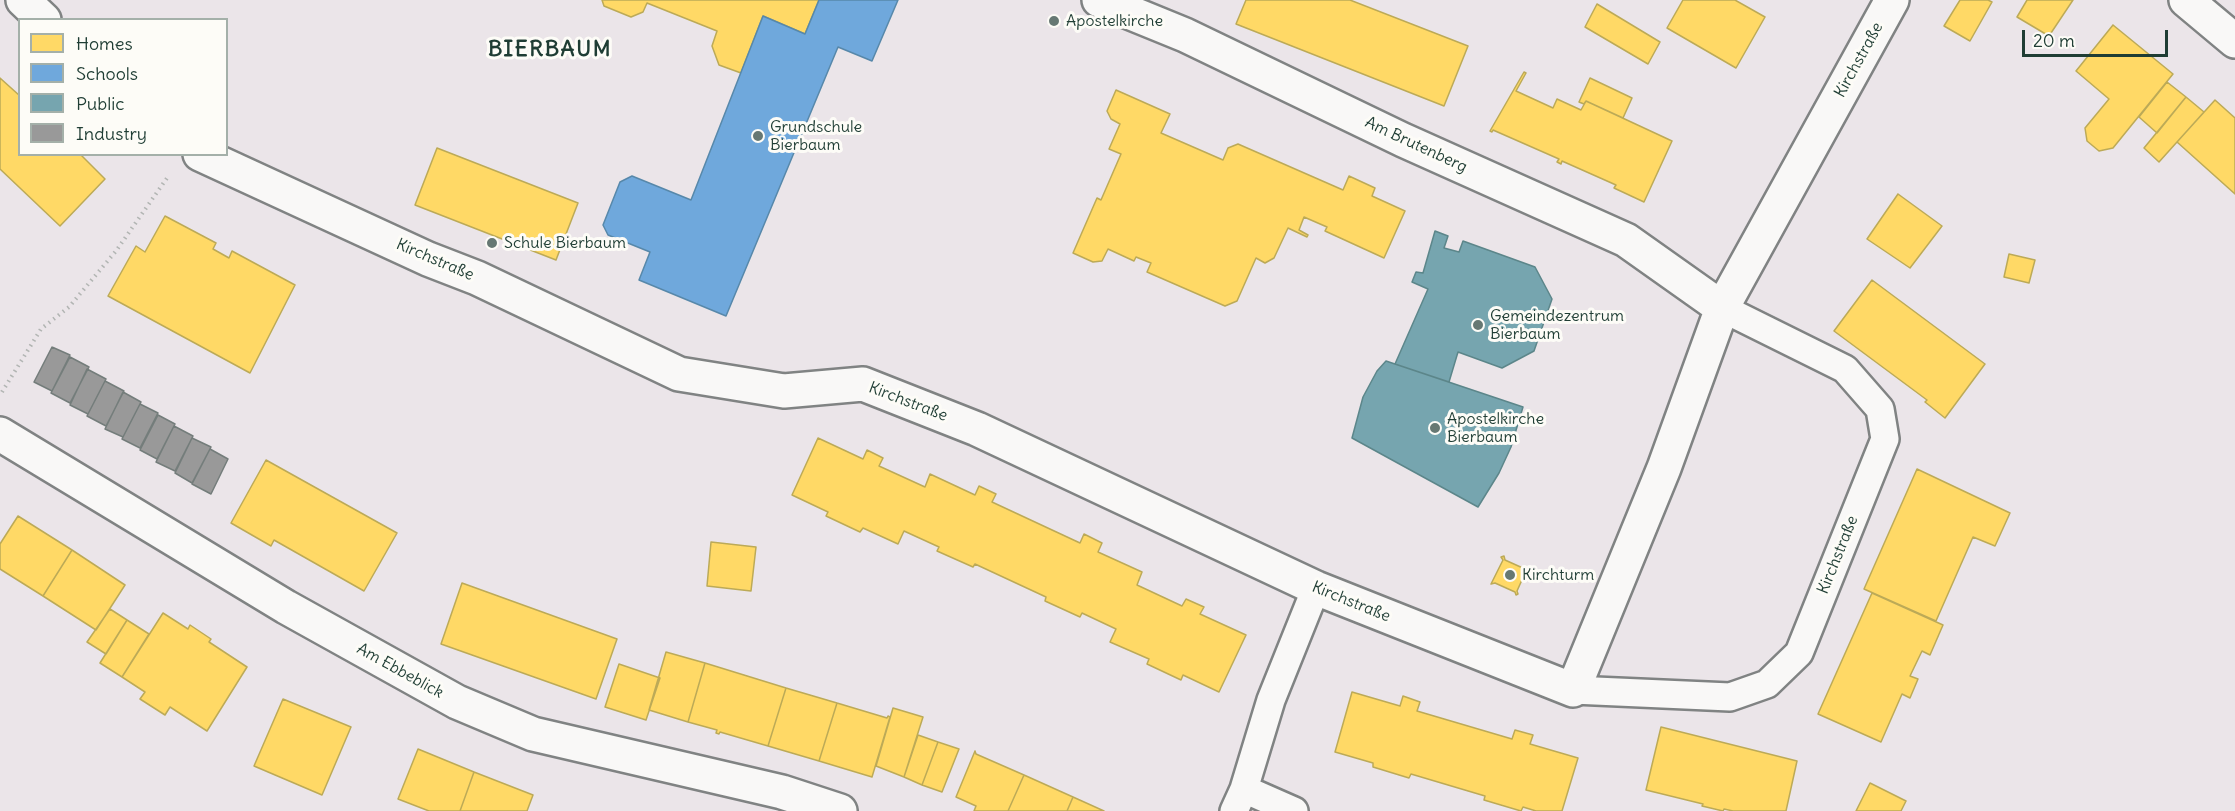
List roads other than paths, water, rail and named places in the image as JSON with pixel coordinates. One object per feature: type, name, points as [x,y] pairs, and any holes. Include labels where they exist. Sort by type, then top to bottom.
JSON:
[{"type":"street","points":[[23,0],[42,18]]},
{"type":"street","name":"Am Brutenberg","points":[[1099,0],[1185,35],[1403,140],[1626,240],[1722,308]]},
{"type":"street","name":"Kirchstraße","points":[[204,156],[428,259],[477,278],[679,374],[784,391],[863,384],[977,429],[1316,588],[1573,690],[1664,468],[1722,308],[1892,0]]},
{"type":"street","points":[[2186,0],[2235,41]]},
{"type":"street","name":"Am Ebbeblick","points":[[0,434],[286,607],[457,702],[533,734],[782,792],[840,811]]},
{"type":"lane","name":"Kirchstraße","points":[[1573,690],[1730,697],[1767,684],[1799,653],[1885,439],[1880,409],[1845,369],[1722,308]]},
{"type":"lane","points":[[1294,811],[1239,800],[1271,700],[1316,588]]},
{"type":"place","name":"Apostelkirche","points":[[1054,21]]},
{"type":"place","name":"Grundschule Bierbaum","points":[[758,136]]},
{"type":"place","name":"Schule Bierbaum","points":[[492,243]]},
{"type":"place","name":"Gemeindezentrum Bierbaum","points":[[1478,325]]},
{"type":"place","name":"Apostelkirche Bierbaum","points":[[1435,428]]},
{"type":"place","name":"Kirchturm","points":[[1510,575]]},
{"type":"district","name":"BIERBAUM","points":[[550,50]]}]
